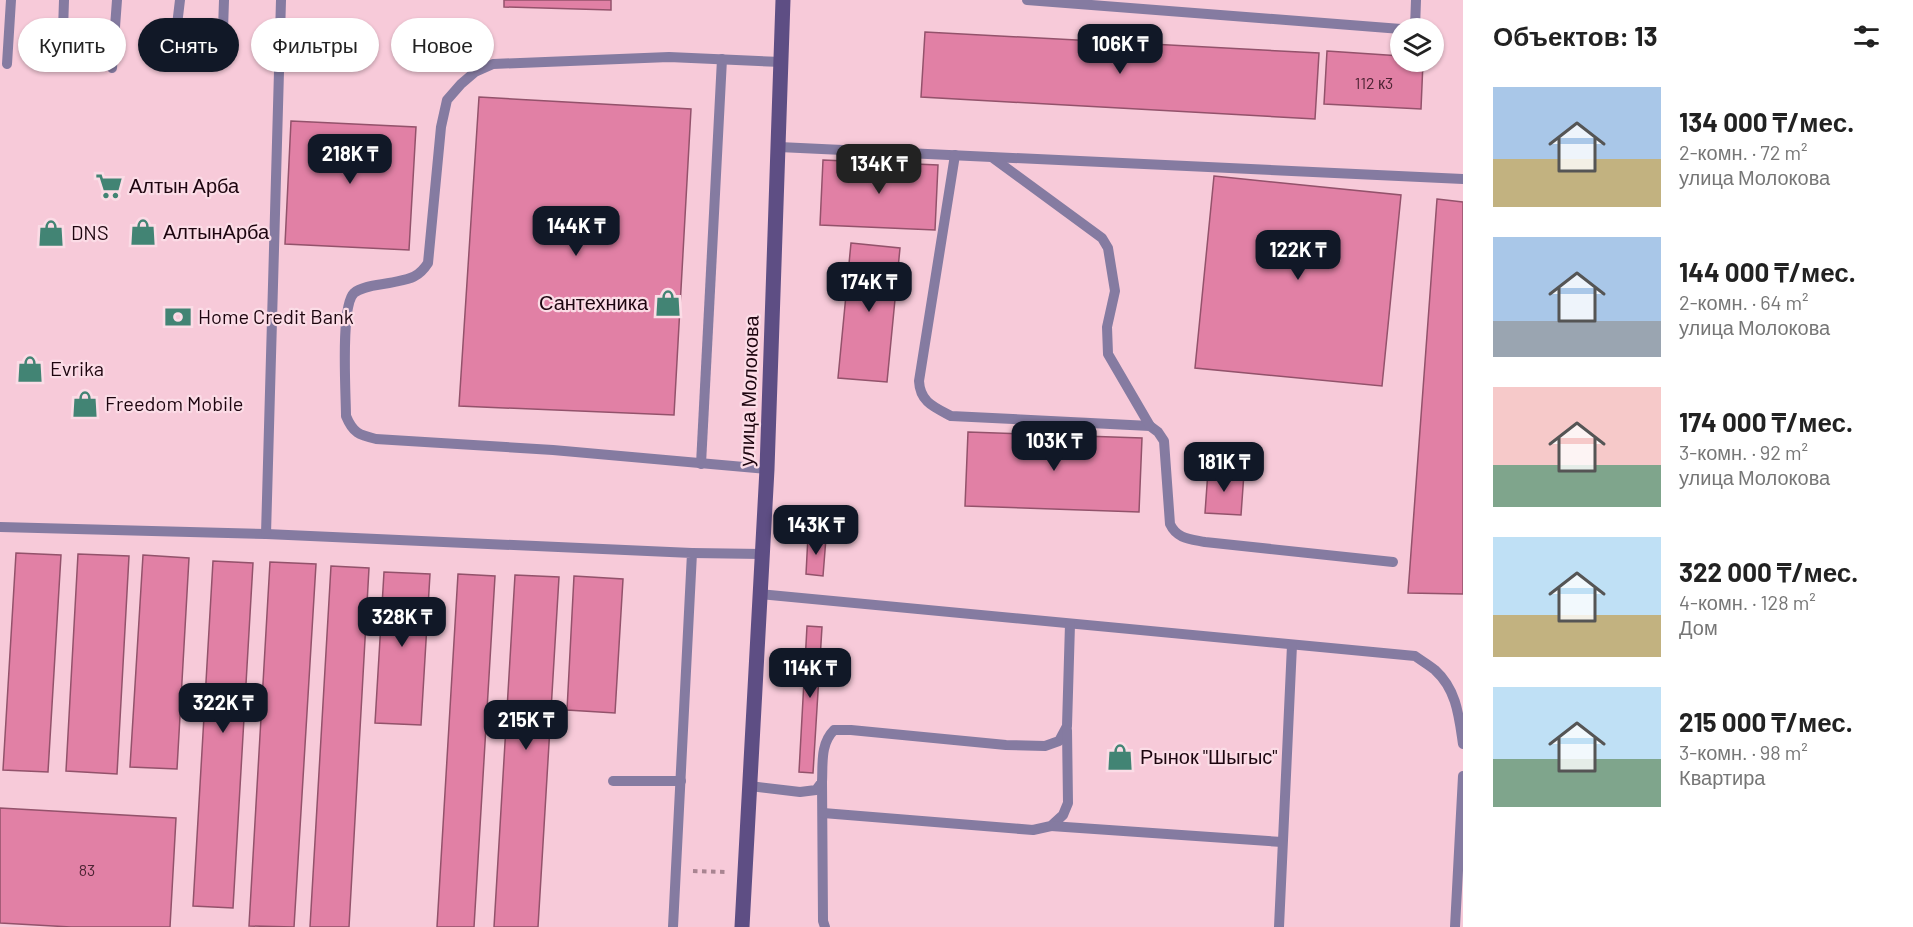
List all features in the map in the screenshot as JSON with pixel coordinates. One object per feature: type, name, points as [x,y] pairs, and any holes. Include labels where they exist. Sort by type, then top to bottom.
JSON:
[{"type":"street","name":"улица Молокова","points":[[742,927],[767,469],[783,0]]},
{"type":"lane","points":[[7,64],[11,0]]},
{"type":"lane","points":[[63,18],[64,0]]},
{"type":"lane","points":[[116,18],[117,0]]},
{"type":"lane","points":[[178,18],[180,0]]},
{"type":"lane","points":[[223,18],[224,0]]},
{"type":"lane","points":[[266,534],[281,0]]},
{"type":"lane","points":[[1027,0],[1390,28]]},
{"type":"lane","points":[[1415,18],[1416,0]]},
{"type":"lane","points":[[767,469],[361,436],[351,428],[346,416],[345,327],[348,304],[354,293],[421,274],[428,263],[441,127],[447,100],[460,84],[475,72],[493,63],[669,57],[781,62]]},
{"type":"lane","points":[[701,464],[722,59]]},
{"type":"lane","points":[[779,147],[1463,179]]},
{"type":"lane","points":[[955,155],[918,381],[919,391],[934,407],[951,416],[1150,426]]},
{"type":"lane","points":[[992,157],[1102,238],[1108,248],[1115,291],[1107,327],[1108,354],[1150,426],[1164,441],[1170,524],[1174,532],[1182,537],[1205,542],[1393,562]]},
{"type":"lane","points":[[0,527],[266,534],[692,553],[762,554]]},
{"type":"lane","points":[[673,927],[692,553]]},
{"type":"lane","points":[[760,594],[1415,656],[1435,670],[1451,690],[1456,704],[1463,744]]},
{"type":"lane","points":[[1051,826],[1063,815],[1068,803],[1066,726],[1070,624]]},
{"type":"lane","points":[[1279,927],[1292,645]]},
{"type":"lane","points":[[825,927],[823,921],[823,749],[827,737],[834,730],[1006,745],[1045,746],[1059,741],[1066,726]]},
{"type":"lane","points":[[1455,927],[1463,776]]},
{"type":"lane","points":[[613,781],[681,781]]},
{"type":"lane","points":[[750,786],[800,792],[816,790],[822,782]]},
{"type":"lane","points":[[823,813],[1033,830],[1051,826],[1282,842]]},
{"type":"path","points":[[676,870],[746,873]]},
{"type":"building","points":[[504,0],[611,0],[611,10],[504,7]]},
{"type":"building","points":[[925,32],[1319,53],[1315,119],[921,97]]},
{"type":"building","points":[[1327,51],[1390,55],[1390,72],[1423,72],[1421,109],[1324,104]]},
{"type":"building","points":[[479,97],[691,109],[674,415],[459,406]]},
{"type":"building","points":[[291,121],[416,127],[409,250],[285,244]]},
{"type":"building","points":[[823,160],[938,165],[935,230],[820,225]]},
{"type":"building","points":[[1214,176],[1401,195],[1382,386],[1195,368]]},
{"type":"building","points":[[1437,199],[1463,202],[1463,594],[1408,593]]},
{"type":"building","points":[[851,243],[900,248],[887,382],[838,378]]},
{"type":"building","points":[[968,432],[1142,438],[1139,512],[965,506]]},
{"type":"building","points":[[1208,471],[1244,473],[1241,515],[1205,513]]},
{"type":"building","points":[[808,536],[826,538],[823,576],[806,574]]},
{"type":"building","points":[[16,553],[61,555],[48,772],[3,770]]},
{"type":"building","points":[[78,554],[129,556],[117,774],[66,771]]},
{"type":"building","points":[[143,555],[189,558],[177,769],[130,767]]},
{"type":"building","points":[[213,561],[253,563],[233,908],[193,906]]},
{"type":"building","points":[[270,562],[316,564],[294,927],[249,926]]},
{"type":"building","points":[[331,566],[369,568],[349,927],[310,927]]},
{"type":"building","points":[[384,572],[430,574],[421,725],[375,723]]},
{"type":"building","points":[[458,574],[495,576],[474,927],[437,927]]},
{"type":"building","points":[[515,575],[559,577],[538,927],[494,927]]},
{"type":"building","points":[[574,576],[623,579],[615,713],[567,710]]},
{"type":"building","points":[[807,626],[822,627],[813,773],[799,772]]},
{"type":"building","points":[[0,808],[176,818],[170,927],[71,927],[0,923]]},
{"type":"place","name":"Алтын Арба","points":[[109,186]]},
{"type":"place","name":"АлтынАрба","points":[[143,232]]},
{"type":"place","name":"DNS","points":[[51,233]]},
{"type":"place","name":"Сантехника","points":[[668,303]]},
{"type":"place","name":"Home Credit Bank","points":[[178,317]]},
{"type":"place","name":"Evrika","points":[[30,369]]},
{"type":"place","name":"Freedom Mobile","points":[[85,404]]},
{"type":"place","name":"Рынок \"Шыгыс\"","points":[[1120,757]]}]
